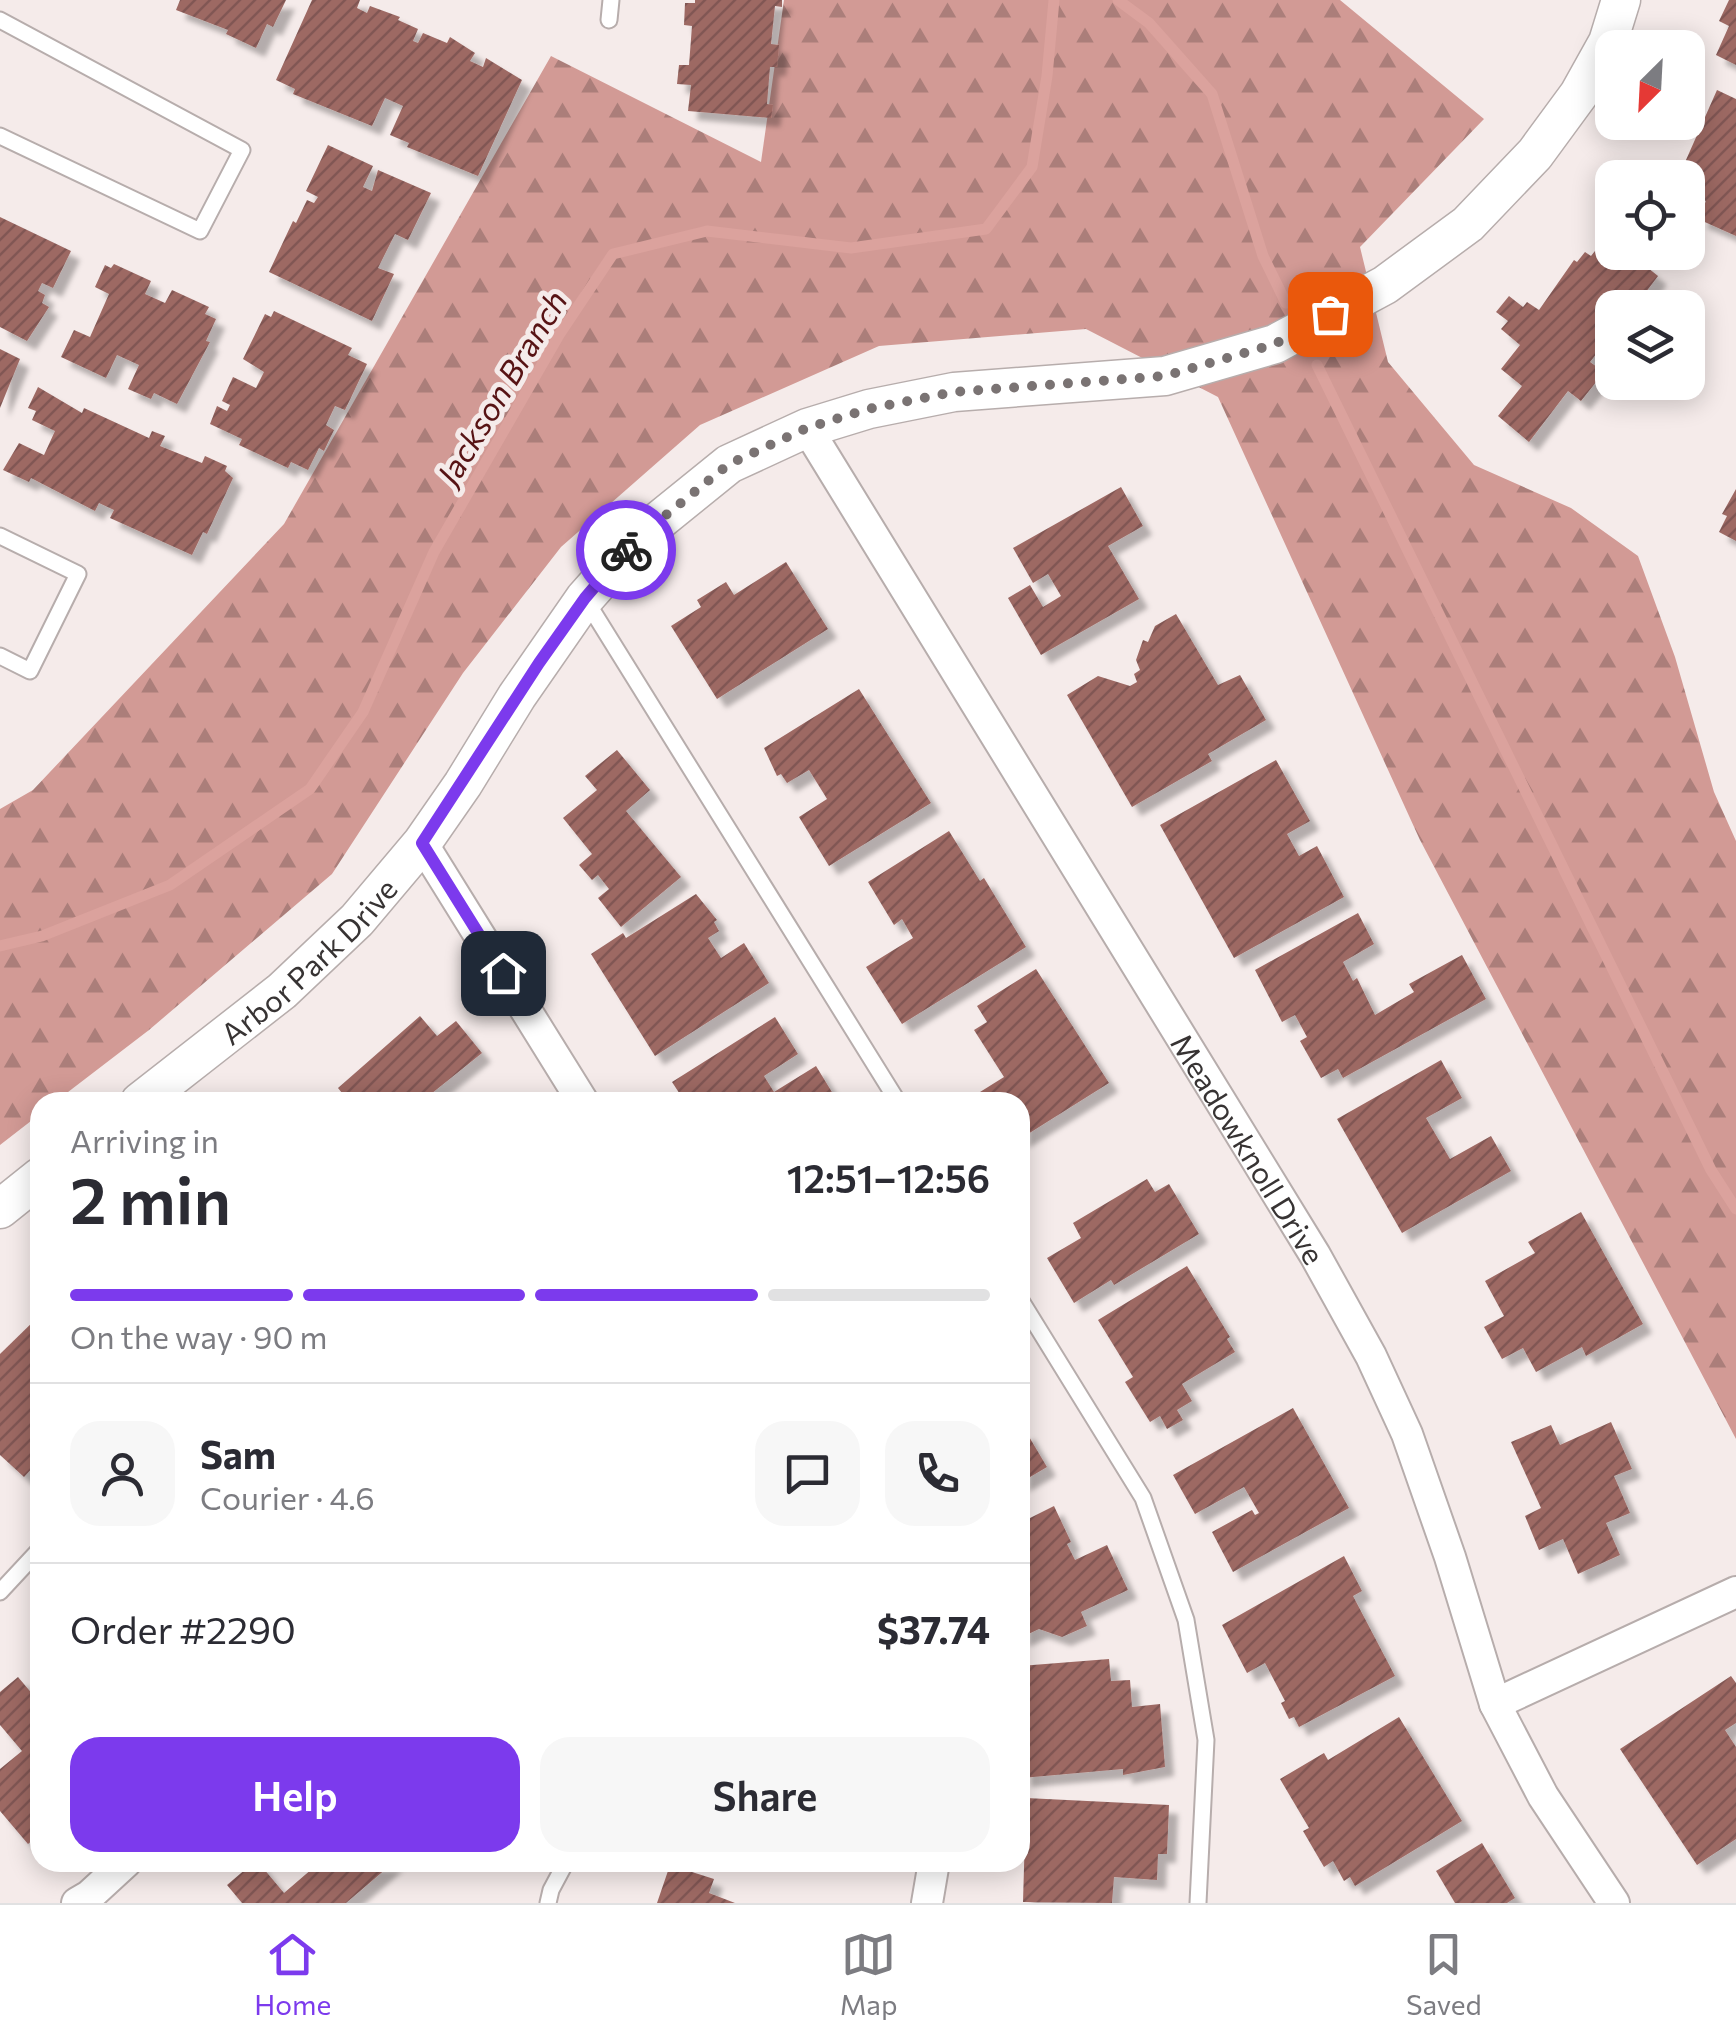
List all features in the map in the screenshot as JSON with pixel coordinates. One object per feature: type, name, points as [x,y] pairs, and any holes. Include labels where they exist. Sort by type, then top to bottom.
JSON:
[{"type":"street","name":"Arbor Park Drive","points":[[153,1092],[282,991],[358,920],[422,843],[516,696],[585,598],[640,536],[729,464],[807,428],[868,409],[954,392],[1165,376],[1275,344],[1385,286],[1468,224],[1534,154],[1578,94],[1608,42],[1620,0]]},
{"type":"street","name":"Meadowknoll Drive","points":[[807,428],[1305,1238],[1372,1356],[1407,1434],[1495,1704],[1544,1796],[1614,1903]]},
{"type":"street","points":[[422,843],[577,1092]]},
{"type":"street","points":[[0,1209],[30,1185]]},
{"type":"street","points":[[1495,1704],[1736,1592]]},
{"type":"street","points":[[87,1901],[116,1872]]},
{"type":"street","points":[[928,1903],[933,1872]]},
{"type":"lane","points":[[609,20],[611,0]]},
{"type":"lane","points":[[0,20],[242,150],[200,231],[0,136]]},
{"type":"lane","points":[[0,536],[78,574],[30,671],[0,656]]},
{"type":"lane","points":[[585,598],[892,1092]]},
{"type":"lane","points":[[1030,1315],[1143,1498],[1186,1620],[1206,1740],[1198,1903]]},
{"type":"lane","points":[[0,1592],[30,1560]]},
{"type":"lane","points":[[548,1903],[561,1872]]},
{"type":"green space","points":[[784,0],[1340,0],[1484,119],[1360,247],[1388,362],[1474,465],[1571,508],[1638,556],[1675,657],[1714,792],[1736,841],[1736,1439],[1420,840],[1218,397],[1086,329],[879,346],[700,425],[561,547],[463,673],[332,874],[149,1030],[68,1092],[30,1092],[30,1122],[0,1145],[0,809],[33,790],[284,524],[551,56],[761,162]]},
{"type":"building","points":[[180,0],[286,0],[273,27],[267,24],[256,48],[226,34],[228,30],[176,10]]},
{"type":"building","points":[[312,0],[360,0],[357,8],[367,13],[370,6],[400,17],[398,20],[418,29],[413,41],[418,43],[423,33],[447,43],[450,37],[475,53],[470,61],[483,67],[486,58],[522,80],[478,176],[407,147],[409,143],[390,135],[403,106],[385,98],[372,126],[293,94],[295,89],[276,80]]},
{"type":"building","points":[[782,0],[782,7],[775,6],[771,44],[779,45],[777,67],[770,67],[767,104],[773,105],[771,118],[688,111],[691,85],[677,84],[679,65],[689,65],[692,26],[684,25],[685,3]]},
{"type":"building","points":[[1729,0],[1736,0],[1736,65],[1716,55],[1729,26],[1719,21]]},
{"type":"building","points":[[1717,90],[1736,99],[1736,236],[1705,222],[1705,160],[1686,160],[1695,140],[1705,140],[1705,117]]},
{"type":"building","points":[[328,145],[373,166],[363,187],[372,191],[378,170],[431,193],[408,240],[395,234],[378,268],[394,274],[372,321],[269,272],[293,221],[296,223],[307,200],[314,203],[318,197],[306,191]]},
{"type":"building","points":[[0,217],[71,251],[53,288],[42,283],[38,291],[45,295],[42,303],[49,307],[27,341],[0,327]]},
{"type":"building","points":[[1595,251],[1595,270],[1650,270],[1658,276],[1648,290],[1595,290],[1595,356],[1590,362],[1595,366],[1595,383],[1581,401],[1568,391],[1529,442],[1498,416],[1522,386],[1501,369],[1520,345],[1501,329],[1508,321],[1496,312],[1509,296],[1523,307],[1527,302],[1539,310],[1574,260],[1577,262],[1585,252],[1591,256]]},
{"type":"building","points":[[114,264],[151,281],[145,294],[165,303],[172,290],[209,307],[205,314],[216,319],[206,341],[210,342],[177,404],[154,393],[151,399],[128,389],[139,365],[117,355],[106,378],[61,357],[74,330],[90,337],[109,294],[95,287],[105,265],[111,268]]},
{"type":"building","points":[[274,311],[352,348],[348,355],[367,364],[345,410],[335,406],[326,425],[334,430],[324,451],[319,448],[308,470],[291,462],[288,468],[239,445],[242,439],[210,424],[217,406],[227,411],[230,405],[222,401],[233,377],[256,388],[264,372],[243,359],[265,314],[271,317]]},
{"type":"building","points":[[0,349],[20,359],[0,408]]},
{"type":"building","points":[[38,387],[82,413],[84,408],[149,438],[152,431],[165,436],[160,446],[202,463],[205,456],[227,466],[225,471],[233,478],[207,534],[203,532],[192,555],[110,518],[114,510],[99,503],[95,511],[31,478],[29,482],[3,470],[19,443],[44,455],[55,431],[32,420],[36,411],[28,408]]},
{"type":"building","points":[[1121,487],[1143,526],[1108,546],[1139,599],[1041,655],[1008,598],[1030,585],[1043,607],[1061,596],[1048,574],[1033,583],[1013,548]]},
{"type":"building","points":[[1736,489],[1736,541],[1719,532],[1727,516],[1722,514]]},
{"type":"building","points":[[786,562],[828,629],[717,699],[671,626],[701,607],[697,600],[726,582],[734,595]]},
{"type":"building","points":[[1176,614],[1218,685],[1240,675],[1266,720],[1208,754],[1212,761],[1132,807],[1067,695],[1098,676],[1130,686],[1137,682],[1134,674],[1140,670],[1136,660],[1143,640],[1148,642],[1155,626]]},
{"type":"building","points":[[859,689],[931,803],[829,866],[799,817],[827,799],[809,770],[787,783],[781,774],[777,776],[764,748]]},
{"type":"building","points":[[617,750],[650,790],[626,811],[681,877],[621,927],[598,898],[609,889],[598,875],[592,880],[579,865],[592,854],[563,818],[597,790],[585,776]]},
{"type":"building","points":[[1276,760],[1310,821],[1287,834],[1299,856],[1317,846],[1344,897],[1234,958],[1160,825]]},
{"type":"building","points":[[949,831],[980,881],[984,878],[1026,947],[902,1024],[866,967],[913,938],[902,919],[894,925],[868,882]]},
{"type":"building","points":[[696,894],[717,920],[714,922],[719,931],[708,938],[721,958],[744,943],[769,983],[655,1056],[591,954],[623,933],[626,938]]},
{"type":"building","points":[[1358,913],[1374,944],[1343,962],[1353,981],[1357,978],[1375,1015],[1414,992],[1409,984],[1462,955],[1486,999],[1343,1078],[1338,1069],[1321,1078],[1300,1041],[1307,1037],[1295,1015],[1282,1022],[1255,970]]},
{"type":"building","points":[[1036,969],[1109,1083],[1030,1133],[1030,1092],[980,1092],[1004,1077],[974,1030],[987,1022],[977,1006]]},
{"type":"building","points":[[420,1016],[437,1036],[456,1021],[482,1053],[433,1092],[341,1092],[338,1088]]},
{"type":"building","points":[[775,1017],[798,1054],[764,1076],[774,1092],[678,1092],[672,1082]]},
{"type":"building","points":[[1441,1060],[1462,1098],[1426,1118],[1450,1159],[1491,1136],[1511,1171],[1402,1233],[1337,1119]]},
{"type":"building","points":[[816,1066],[832,1092],[774,1092]]},
{"type":"building","points":[[1147,1179],[1155,1192],[1169,1184],[1199,1234],[1114,1285],[1111,1280],[1074,1303],[1047,1258],[1081,1238],[1073,1223]]},
{"type":"building","points":[[1581,1212],[1643,1324],[1586,1356],[1582,1347],[1536,1372],[1523,1348],[1502,1359],[1484,1327],[1504,1316],[1485,1281],[1535,1253],[1528,1242]]},
{"type":"building","points":[[1187,1266],[1235,1352],[1182,1384],[1192,1401],[1177,1410],[1183,1420],[1167,1429],[1160,1416],[1150,1422],[1125,1382],[1133,1377],[1098,1320]]},
{"type":"building","points":[[30,1325],[30,1471],[24,1477],[0,1455],[0,1354]]},
{"type":"building","points":[[1293,1408],[1349,1508],[1233,1572],[1212,1532],[1252,1510],[1255,1515],[1259,1513],[1244,1487],[1195,1514],[1173,1475]]},
{"type":"building","points":[[1611,1422],[1632,1469],[1614,1476],[1630,1513],[1606,1523],[1620,1555],[1578,1574],[1563,1539],[1539,1550],[1525,1516],[1541,1508],[1511,1442],[1551,1425],[1560,1445]]},
{"type":"building","points":[[1030,1438],[1047,1467],[1030,1477]]},
{"type":"building","points":[[1054,1506],[1075,1560],[1107,1545],[1128,1590],[1081,1612],[1087,1626],[1062,1637],[1039,1629],[1030,1633],[1030,1518]]},
{"type":"building","points":[[1344,1556],[1362,1591],[1353,1596],[1395,1676],[1299,1727],[1294,1717],[1289,1719],[1281,1703],[1285,1701],[1265,1663],[1247,1673],[1222,1625]]},
{"type":"building","points":[[1109,1659],[1111,1681],[1130,1680],[1132,1707],[1160,1704],[1165,1767],[1123,1775],[1123,1769],[1030,1777],[1030,1665]]},
{"type":"building","points":[[1731,1676],[1736,1683],[1736,1723],[1725,1730],[1736,1747],[1736,1839],[1697,1865],[1620,1749]]},
{"type":"building","points":[[18,1677],[30,1691],[28,1844],[0,1811],[0,1769],[22,1751],[0,1725],[0,1692]]},
{"type":"building","points":[[1399,1717],[1462,1821],[1355,1886],[1350,1877],[1344,1881],[1333,1861],[1324,1867],[1303,1831],[1309,1828],[1280,1779],[1324,1753],[1328,1760]]},
{"type":"building","points":[[1030,1798],[1169,1805],[1167,1854],[1158,1854],[1157,1880],[1114,1877],[1112,1903],[1023,1902],[1024,1872],[1030,1872]]},
{"type":"building","points":[[1482,1843],[1515,1898],[1507,1903],[1455,1903],[1436,1871]]},
{"type":"building","points":[[242,1872],[266,1872],[284,1893],[308,1872],[382,1872],[346,1903],[242,1903],[227,1885]]},
{"type":"building","points":[[668,1872],[692,1872],[714,1879],[709,1893],[735,1903],[657,1903]]},
{"type":"waterway","name":"Jackson Branch","points":[[0,946],[42,936],[170,885],[310,789],[363,712],[434,552],[559,335],[613,254],[707,231],[851,248],[986,229],[1032,167],[1054,0]]},
{"type":"waterway","points":[[1118,0],[1149,23],[1212,94],[1263,256],[1286,303]]},
{"type":"waterway","points":[[1317,365],[1711,1170],[1736,1209]]},
{"type":"way so far","points":[[626,550],[729,464],[807,428],[868,409],[954,392],[1165,376],[1275,344],[1330,314]]},
{"type":"route","points":[[503,973],[422,843],[516,696],[585,598],[626,550]]}]
